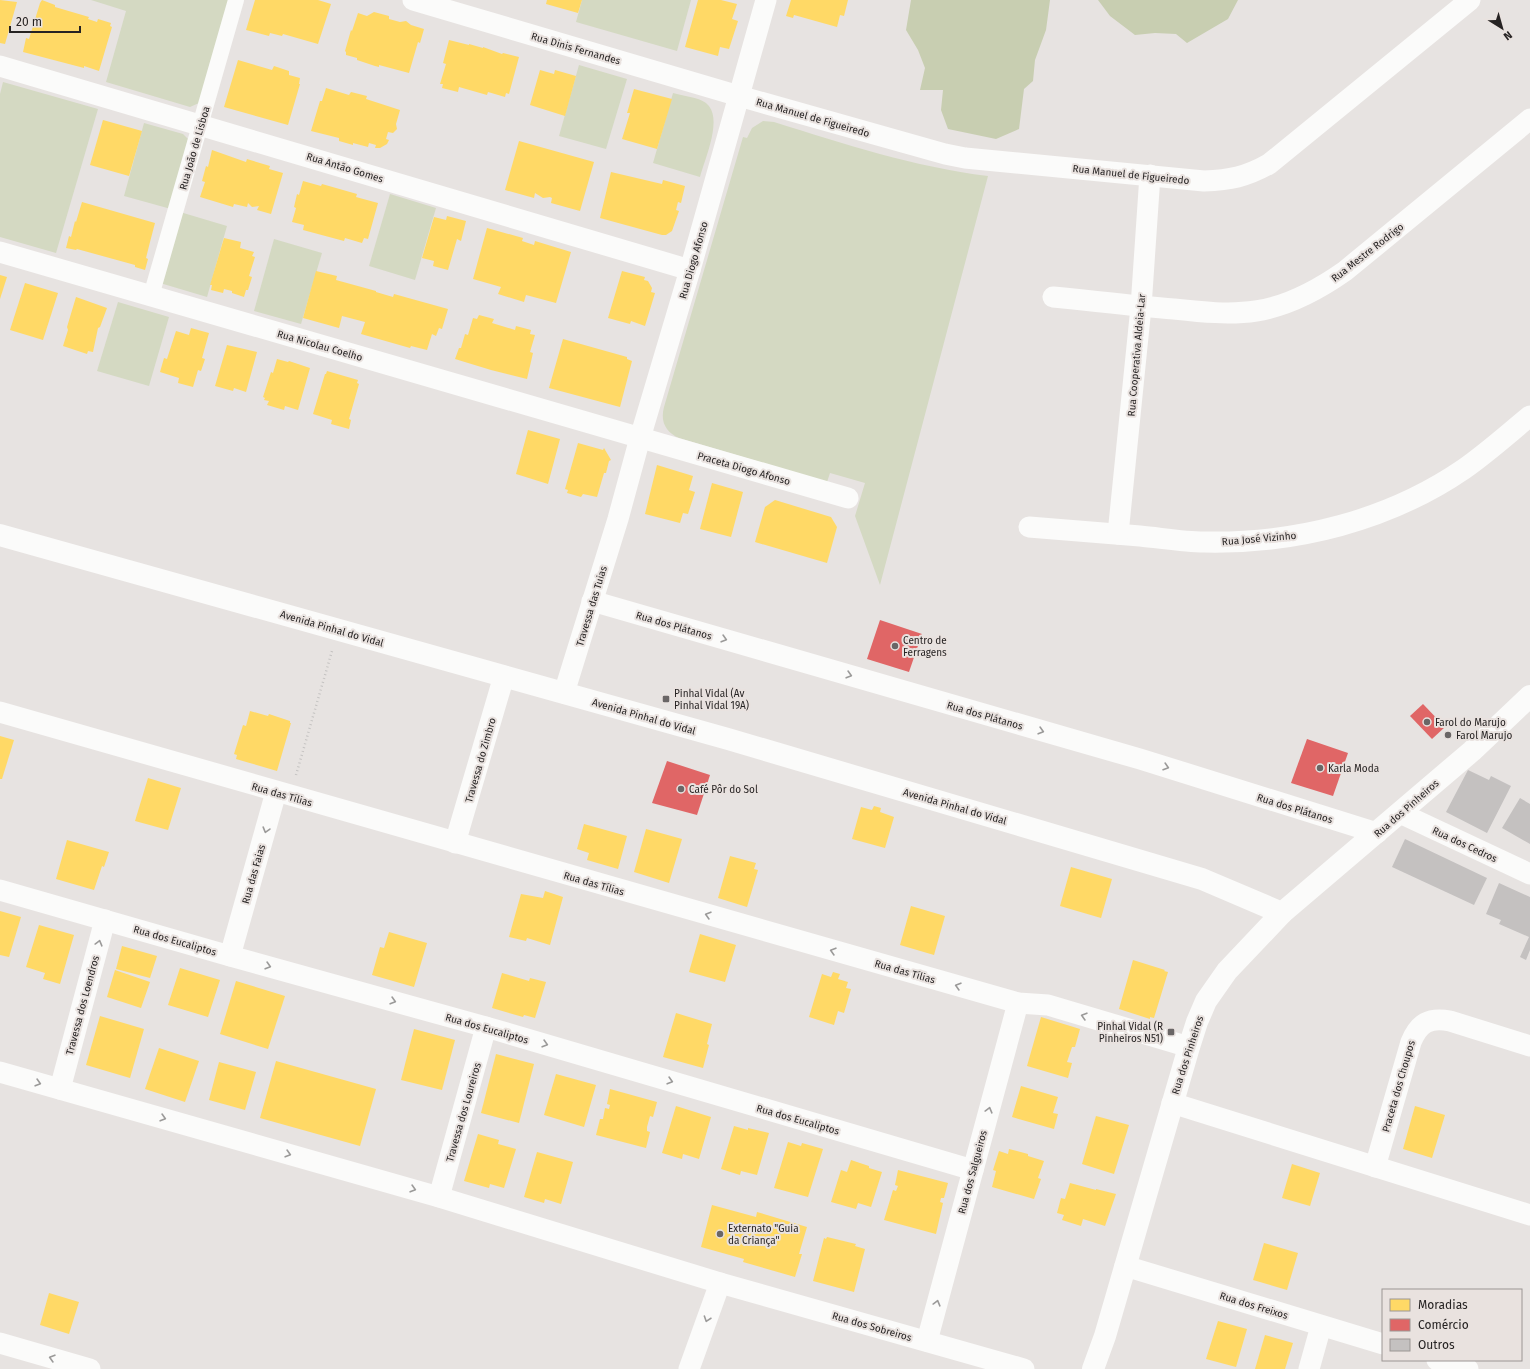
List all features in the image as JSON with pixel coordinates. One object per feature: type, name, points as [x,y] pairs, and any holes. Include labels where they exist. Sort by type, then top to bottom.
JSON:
[{"type":"street","name":"Rua João de Lisboa","points":[[151,296],[236,0]]},
{"type":"street","name":"Rua Dinis Fernandes","points":[[413,0],[739,96]]},
{"type":"street","name":"Rua Diogo Afonso","points":[[618,519],[766,0]]},
{"type":"street","name":"Rua Manuel de Figueiredo","points":[[739,96],[923,148],[965,158],[1204,181],[1238,178],[1255,172],[1282,154],[1448,7],[1470,0]]},
{"type":"street","name":"Rua Antão Gomes","points":[[0,66],[201,124],[690,270]]},
{"type":"street","name":"Rua Mestre Rodrigo","points":[[1053,297],[1141,307],[1208,312],[1256,311],[1304,296],[1345,272],[1530,119]]},
{"type":"street","name":"Rua Cooperativa Aldeia-Lar","points":[[1118,534],[1141,307],[1150,175]]},
{"type":"street","name":"Rua Nicolau Coelho","points":[[0,252],[640,438]]},
{"type":"street","name":"Rua José Vizinho","points":[[1029,527],[1203,542],[1283,538],[1344,524],[1377,513],[1408,500],[1438,485],[1464,468],[1530,416]]},
{"type":"street","name":"Praceta Diogo Afonso","points":[[640,438],[848,498]]},
{"type":"street","name":"Travessa das Tuias","points":[[564,693],[618,519]]},
{"type":"street","name":"Avenida Pinhal do Vidal","points":[[0,535],[736,742],[1202,879],[1282,913]]},
{"type":"street","name":"Rua dos Plátanos","points":[[592,601],[1140,759],[1376,833]]},
{"type":"street","name":"Travessa do Zimbro","points":[[455,843],[504,676]]},
{"type":"street","name":"Rua dos Pinheiros","points":[[1093,1369],[1125,1266],[1196,1022],[1206,1001],[1227,971],[1282,913],[1472,751],[1530,696]]},
{"type":"street","name":"Rua das Tílias","points":[[0,712],[1018,1003],[1048,1006],[1189,1047]]},
{"type":"street","name":"Rua das Faias","points":[[230,956],[283,794]]},
{"type":"street","name":"Rua dos Cedros","points":[[1400,813],[1530,874]]},
{"type":"street","name":"Rua dos Eucaliptos","points":[[0,890],[486,1027],[973,1170]]},
{"type":"street","name":"Travessa dos Loendros","points":[[60,1089],[105,920]]},
{"type":"street","name":"Rua dos Salgueiros","points":[[927,1341],[1018,1003]]},
{"type":"street","name":"Praceta dos Choupos","points":[[1375,1167],[1410,1042],[1416,1031],[1426,1022],[1439,1019],[1450,1021],[1530,1046]]},
{"type":"street","name":"Travessa dos Loureiros","points":[[439,1197],[486,1027]]},
{"type":"street","name":"Rua dos Sobreiros","points":[[0,1072],[439,1197],[720,1282],[1024,1369]]},
{"type":"street","points":[[1172,1103],[1530,1215]]},
{"type":"street","name":"Rua dos Freixos","points":[[1125,1266],[1382,1344]]},
{"type":"street","points":[[689,1369],[720,1282]]},
{"type":"street","points":[[1309,1369],[1322,1326]]},
{"type":"street","points":[[0,1343],[90,1369]]},
{"type":"street","points":[[1440,1361],[1468,1369]]},
{"type":"path","points":[[283,794],[338,630]]},
{"type":"green space","points":[[91,0],[230,0],[199,103],[190,107],[106,82],[126,11]]},
{"type":"green space","points":[[582,0],[691,0],[677,51],[576,22]]},
{"type":"green space","points":[[911,0],[1050,0],[1046,30],[1035,60],[1033,81],[1024,89],[1019,129],[996,139],[948,129],[941,110],[943,90],[920,90],[925,68],[918,50],[906,30]]},
{"type":"green space","points":[[1098,0],[1238,0],[1228,19],[1187,43],[1176,34],[1155,33],[1135,35],[1110,16]]},
{"type":"green space","points":[[579,65],[627,79],[606,149],[559,136]]},
{"type":"green space","points":[[3,82],[98,109],[56,253],[0,237],[0,94]]},
{"type":"green space","points":[[673,93],[703,101],[711,109],[713,118],[712,138],[700,177],[653,163]]},
{"type":"green space","points":[[763,121],[774,122],[906,161],[988,176],[880,585],[855,516],[865,483],[830,473],[827,482],[679,438],[667,430],[665,426],[663,417],[664,407],[743,137],[747,138],[752,128]]},
{"type":"green space","points":[[144,123],[183,134],[188,139],[171,209],[124,196]]},
{"type":"green space","points":[[390,194],[436,208],[415,280],[369,266]]},
{"type":"green space","points":[[180,212],[227,226],[207,297],[160,283]]},
{"type":"green space","points":[[274,239],[322,253],[301,324],[254,311]]},
{"type":"green space","points":[[118,302],[169,317],[149,386],[97,371]]},
{"type":"building: Moradias","points":[[0,0],[17,2],[5,44],[0,43]]},
{"type":"building: Moradias","points":[[42,0],[55,5],[55,7],[89,17],[88,19],[97,22],[98,19],[111,23],[110,26],[112,27],[99,71],[84,66],[84,68],[23,52],[26,38],[29,39]]},
{"type":"building: Moradias","points":[[255,0],[318,0],[331,4],[318,44],[283,34],[282,36],[270,33],[269,36],[246,30]]},
{"type":"building: Moradias","points":[[547,0],[582,0],[578,13],[546,4]]},
{"type":"building: Moradias","points":[[698,0],[721,0],[737,4],[732,19],[738,21],[729,49],[720,47],[718,56],[685,47]]},
{"type":"building: Moradias","points":[[791,0],[848,0],[844,16],[840,15],[837,27],[794,15],[793,18],[786,16]]},
{"type":"building: Moradias","points":[[374,12],[389,16],[389,19],[400,22],[406,21],[411,25],[424,29],[420,43],[418,42],[409,73],[379,65],[379,67],[375,66],[346,55],[345,51],[351,30],[352,31],[358,13],[367,16]]},
{"type":"building: Moradias","points":[[449,40],[483,47],[502,54],[519,57],[509,94],[506,93],[505,97],[488,92],[487,95],[459,87],[458,92],[442,88],[443,84],[440,84],[446,64],[443,63]]},
{"type":"building: Moradias","points":[[238,60],[272,70],[274,66],[289,71],[289,75],[300,78],[300,84],[288,125],[224,107]]},
{"type":"building: Moradias","points":[[540,70],[554,74],[555,70],[576,76],[565,116],[530,105]]},
{"type":"building: Moradias","points":[[326,88],[349,95],[351,92],[367,96],[366,99],[400,110],[396,124],[397,129],[393,133],[388,132],[386,139],[389,140],[387,144],[380,148],[375,148],[376,145],[369,143],[368,147],[353,143],[353,145],[339,141],[339,138],[311,131],[320,101],[322,101]]},
{"type":"building: Moradias","points":[[634,89],[672,99],[657,149],[622,139],[630,113],[627,113]]},
{"type":"building: Moradias","points":[[103,120],[142,131],[129,176],[90,165]]},
{"type":"building: Moradias","points":[[519,141],[594,162],[580,211],[551,203],[552,198],[550,197],[543,198],[535,193],[534,198],[505,190]]},
{"type":"building: Moradias","points":[[212,150],[246,162],[247,159],[270,166],[269,169],[283,173],[271,214],[257,210],[259,206],[252,207],[248,203],[247,207],[234,204],[233,207],[200,197],[205,182],[202,181],[206,166],[208,167]]},
{"type":"building: Moradias","points":[[611,172],[662,184],[663,180],[685,186],[681,203],[678,202],[676,210],[679,211],[672,231],[666,235],[662,235],[600,218]]},
{"type":"building: Moradias","points":[[303,181],[321,186],[322,184],[357,194],[356,197],[378,203],[368,239],[364,238],[362,243],[345,238],[344,241],[303,230],[304,225],[292,222],[296,208],[294,207],[297,194],[299,195]]},
{"type":"building: Moradias","points":[[82,202],[155,223],[146,258],[148,259],[145,270],[135,267],[135,265],[77,249],[66,248]]},
{"type":"building: Moradias","points":[[447,216],[466,221],[461,241],[457,239],[448,270],[433,266],[434,261],[422,258],[434,217],[446,220]]},
{"type":"building: Moradias","points":[[487,228],[523,238],[522,241],[534,245],[535,241],[571,252],[556,303],[526,295],[524,302],[498,294],[501,287],[473,279]]},
{"type":"building: Moradias","points":[[224,238],[241,242],[240,248],[254,252],[252,256],[255,257],[249,276],[252,277],[244,297],[224,289],[223,293],[211,290],[212,285],[210,285]]},
{"type":"building: Moradias","points":[[316,271],[337,276],[336,280],[393,297],[394,294],[448,309],[442,329],[439,328],[436,336],[432,334],[427,350],[411,346],[410,348],[361,334],[365,322],[342,316],[339,328],[303,318]]},
{"type":"building: Moradias","points":[[622,271],[645,277],[644,280],[648,281],[652,288],[651,292],[655,293],[645,326],[631,321],[630,324],[608,318]]},
{"type":"building: Moradias","points":[[0,275],[7,277],[0,299]]},
{"type":"building: Moradias","points":[[25,283],[58,293],[43,340],[10,330]]},
{"type":"building: Moradias","points":[[76,297],[107,308],[100,327],[98,328],[93,352],[88,351],[87,354],[63,346]]},
{"type":"building: Moradias","points":[[479,315],[494,319],[492,323],[515,330],[516,326],[531,330],[530,334],[535,335],[530,352],[533,353],[527,379],[455,359],[459,348],[461,348],[465,334],[468,335],[473,318],[477,319]]},
{"type":"building: Moradias","points":[[191,328],[209,333],[202,358],[205,359],[201,371],[198,370],[193,387],[178,383],[179,378],[160,372],[164,358],[167,359],[176,331],[189,335]]},
{"type":"building: Moradias","points":[[563,339],[627,357],[627,359],[632,361],[620,407],[549,388]]},
{"type":"building: Moradias","points":[[227,345],[257,352],[246,392],[234,388],[233,391],[215,386]]},
{"type":"building: Moradias","points":[[277,359],[289,361],[310,368],[298,410],[285,406],[284,410],[267,405],[269,401],[264,400],[265,398],[263,397]]},
{"type":"building: Moradias","points":[[327,371],[358,380],[357,383],[359,384],[349,419],[351,420],[349,429],[331,424],[332,420],[313,414]]},
{"type":"building: Moradias","points":[[528,430],[560,439],[548,484],[516,474]]},
{"type":"building: Moradias","points":[[578,443],[603,450],[604,448],[611,460],[609,461],[606,473],[604,473],[597,497],[583,494],[581,497],[567,493],[568,490],[565,489]]},
{"type":"building: Moradias","points":[[657,465],[693,476],[689,490],[695,492],[688,514],[683,513],[680,523],[645,514]]},
{"type":"building: Moradias","points":[[712,483],[743,492],[731,537],[700,529]]},
{"type":"building: Moradias","points":[[775,500],[831,517],[837,527],[827,563],[755,542],[765,507]]},
{"type":"building: Moradias","points":[[250,711],[268,716],[269,714],[290,721],[291,723],[277,771],[236,759],[237,755],[234,754],[243,725],[246,726]]},
{"type":"building: Moradias","points":[[0,736],[14,740],[2,779],[0,779]]},
{"type":"building: Moradias","points":[[148,778],[181,788],[168,830],[135,821]]},
{"type":"building: Moradias","points":[[874,806],[881,808],[880,812],[894,817],[885,848],[852,839],[861,807],[872,810]]},
{"type":"building: Moradias","points":[[584,824],[627,836],[618,869],[587,860],[589,853],[577,849]]},
{"type":"building: Moradias","points":[[646,829],[682,839],[669,883],[634,872]]},
{"type":"building: Moradias","points":[[67,840],[109,852],[104,867],[102,866],[94,890],[56,879]]},
{"type":"building: Moradias","points":[[730,856],[756,863],[754,869],[758,870],[747,907],[718,898]]},
{"type":"building: Moradias","points":[[1071,867],[1112,879],[1101,918],[1060,906]]},
{"type":"building: Moradias","points":[[545,891],[563,897],[550,945],[527,938],[526,941],[509,937],[521,894],[543,898]]},
{"type":"building: Moradias","points":[[911,906],[945,916],[934,955],[900,945]]},
{"type":"building: Moradias","points":[[0,911],[21,917],[9,957],[0,955]]},
{"type":"building: Moradias","points":[[39,925],[74,935],[60,984],[43,979],[45,973],[26,967]]},
{"type":"building: Moradias","points":[[389,932],[427,943],[414,987],[372,975],[380,947],[384,948]]},
{"type":"building: Moradias","points":[[700,934],[736,945],[725,982],[689,972]]},
{"type":"building: Moradias","points":[[122,946],[157,956],[150,978],[116,969]]},
{"type":"building: Moradias","points":[[1133,960],[1168,972],[1154,1018],[1150,1017],[1150,1019],[1119,1009]]},
{"type":"building: Moradias","points":[[180,968],[220,980],[208,1017],[168,1005]]},
{"type":"building: Moradias","points":[[115,970],[150,982],[141,1008],[107,997]]},
{"type":"building: Moradias","points":[[833,972],[840,974],[838,979],[848,982],[846,988],[851,989],[844,1013],[838,1011],[834,1025],[809,1017],[822,974],[831,977]]},
{"type":"building: Moradias","points":[[502,973],[529,981],[530,978],[546,982],[535,1018],[524,1015],[523,1017],[492,1008]]},
{"type":"building: Moradias","points":[[236,981],[285,996],[268,1049],[220,1034]]},
{"type":"building: Moradias","points":[[676,1013],[712,1024],[707,1044],[709,1045],[703,1068],[663,1057]]},
{"type":"building: Moradias","points":[[100,1016],[144,1029],[130,1078],[86,1065]]},
{"type":"building: Moradias","points":[[1041,1017],[1080,1029],[1075,1047],[1072,1047],[1067,1062],[1072,1063],[1068,1078],[1027,1066]]},
{"type":"building: Moradias","points":[[414,1029],[455,1040],[442,1090],[401,1080]]},
{"type":"building: Moradias","points":[[159,1048],[199,1061],[185,1102],[145,1089]]},
{"type":"building: Moradias","points":[[496,1054],[534,1064],[519,1123],[481,1113]]},
{"type":"building: Moradias","points":[[276,1061],[376,1089],[360,1146],[260,1118]]},
{"type":"building: Moradias","points":[[219,1062],[256,1072],[245,1110],[209,1100]]},
{"type":"building: Moradias","points":[[556,1074],[596,1085],[584,1127],[544,1115]]},
{"type":"building: Moradias","points":[[1021,1086],[1058,1097],[1053,1113],[1058,1114],[1054,1129],[1012,1117]]},
{"type":"building: Moradias","points":[[610,1089],[657,1102],[653,1117],[650,1116],[647,1127],[647,1131],[650,1132],[646,1148],[596,1135],[600,1119],[603,1119],[605,1108],[609,1109],[610,1105],[607,1104]]},
{"type":"building: Moradias","points":[[676,1106],[711,1117],[699,1159],[683,1154],[682,1159],[662,1153]]},
{"type":"building: Moradias","points":[[1415,1106],[1445,1115],[1432,1158],[1403,1149]]},
{"type":"building: Moradias","points":[[1096,1116],[1129,1125],[1114,1174],[1082,1164]]},
{"type":"building: Moradias","points":[[734,1126],[769,1133],[757,1175],[741,1171],[740,1175],[721,1169]]},
{"type":"building: Moradias","points":[[478,1134],[499,1140],[498,1144],[516,1149],[504,1188],[490,1184],[489,1188],[464,1181]]},
{"type":"building: Moradias","points":[[788,1142],[801,1146],[802,1143],[823,1149],[808,1197],[774,1188]]},
{"type":"building: Moradias","points":[[1009,1149],[1028,1154],[1028,1156],[1044,1161],[1038,1178],[1041,1179],[1034,1199],[992,1187],[996,1171],[993,1170],[999,1151],[1008,1154]]},
{"type":"building: Moradias","points":[[537,1152],[573,1162],[561,1204],[545,1199],[544,1203],[524,1197]]},
{"type":"building: Moradias","points":[[851,1160],[882,1172],[871,1207],[858,1203],[856,1209],[831,1202],[841,1170],[847,1172]]},
{"type":"building: Moradias","points":[[1292,1164],[1320,1173],[1310,1206],[1282,1198]]},
{"type":"building: Moradias","points":[[898,1170],[948,1183],[944,1198],[941,1198],[940,1202],[943,1203],[936,1234],[884,1220],[893,1190],[896,1191],[898,1186],[895,1185]]},
{"type":"building: Moradias","points":[[1070,1183],[1116,1194],[1105,1226],[1083,1219],[1081,1226],[1062,1220],[1064,1215],[1057,1213],[1061,1198],[1065,1199]]},
{"type":"building: Moradias","points":[[712,1205],[756,1217],[757,1212],[807,1227],[799,1254],[802,1254],[795,1277],[743,1262],[744,1259],[701,1247]]},
{"type":"building: Moradias","points":[[827,1237],[856,1244],[855,1246],[865,1249],[854,1292],[813,1281],[824,1238],[826,1239]]},
{"type":"building: Moradias","points":[[1264,1243],[1298,1253],[1287,1290],[1253,1280]]},
{"type":"building: Moradias","points":[[49,1293],[79,1302],[69,1334],[40,1325]]},
{"type":"building: Moradias","points":[[1218,1321],[1247,1329],[1236,1367],[1206,1359]]},
{"type":"building: Moradias","points":[[1265,1335],[1293,1343],[1285,1369],[1255,1369]]},
{"type":"building: Comércio","name":"Centro de Ferragens","points":[[880,620],[922,634],[909,672],[867,659]]},
{"type":"building: Comércio","name":"Farol do Marujo","points":[[1423,704],[1445,727],[1432,739],[1410,716]]},
{"type":"building: Comércio","name":"Karla Moda","points":[[1307,739],[1348,753],[1333,796],[1291,783]]},
{"type":"building: Comércio","name":"Café Pôr do Sol","points":[[667,761],[710,775],[697,815],[652,803]]},
{"type":"building: Outros","points":[[1468,770],[1489,780],[1491,776],[1511,786],[1487,833],[1446,812]]},
{"type":"building: Outros","points":[[1520,798],[1530,804],[1530,844],[1502,828]]},
{"type":"building: Outros","points":[[1405,839],[1487,878],[1474,905],[1392,867]]},
{"type":"building: Outros","points":[[1499,883],[1530,897],[1530,950],[1526,960],[1520,957],[1529,937],[1499,924],[1501,920],[1486,914]]},
{"type":"place","name":"Centro de Ferragens","points":[[895,646]]},
{"type":"place","name":"Pinhal Vidal (Av Pinhal Vidal 19A)","points":[[666,699]]},
{"type":"place","name":"Farol do Marujo","points":[[1427,722]]},
{"type":"place","name":"Farol Marujo","points":[[1448,735]]},
{"type":"place","name":"Karla Moda","points":[[1320,768]]},
{"type":"place","name":"Café Pôr do Sol","points":[[681,789]]},
{"type":"place","name":"Pinhal Vidal (R Pinheiros N51)","points":[[1171,1032]]},
{"type":"place","name":"Externato \"Guia da Criança\"","points":[[720,1234]]}]
